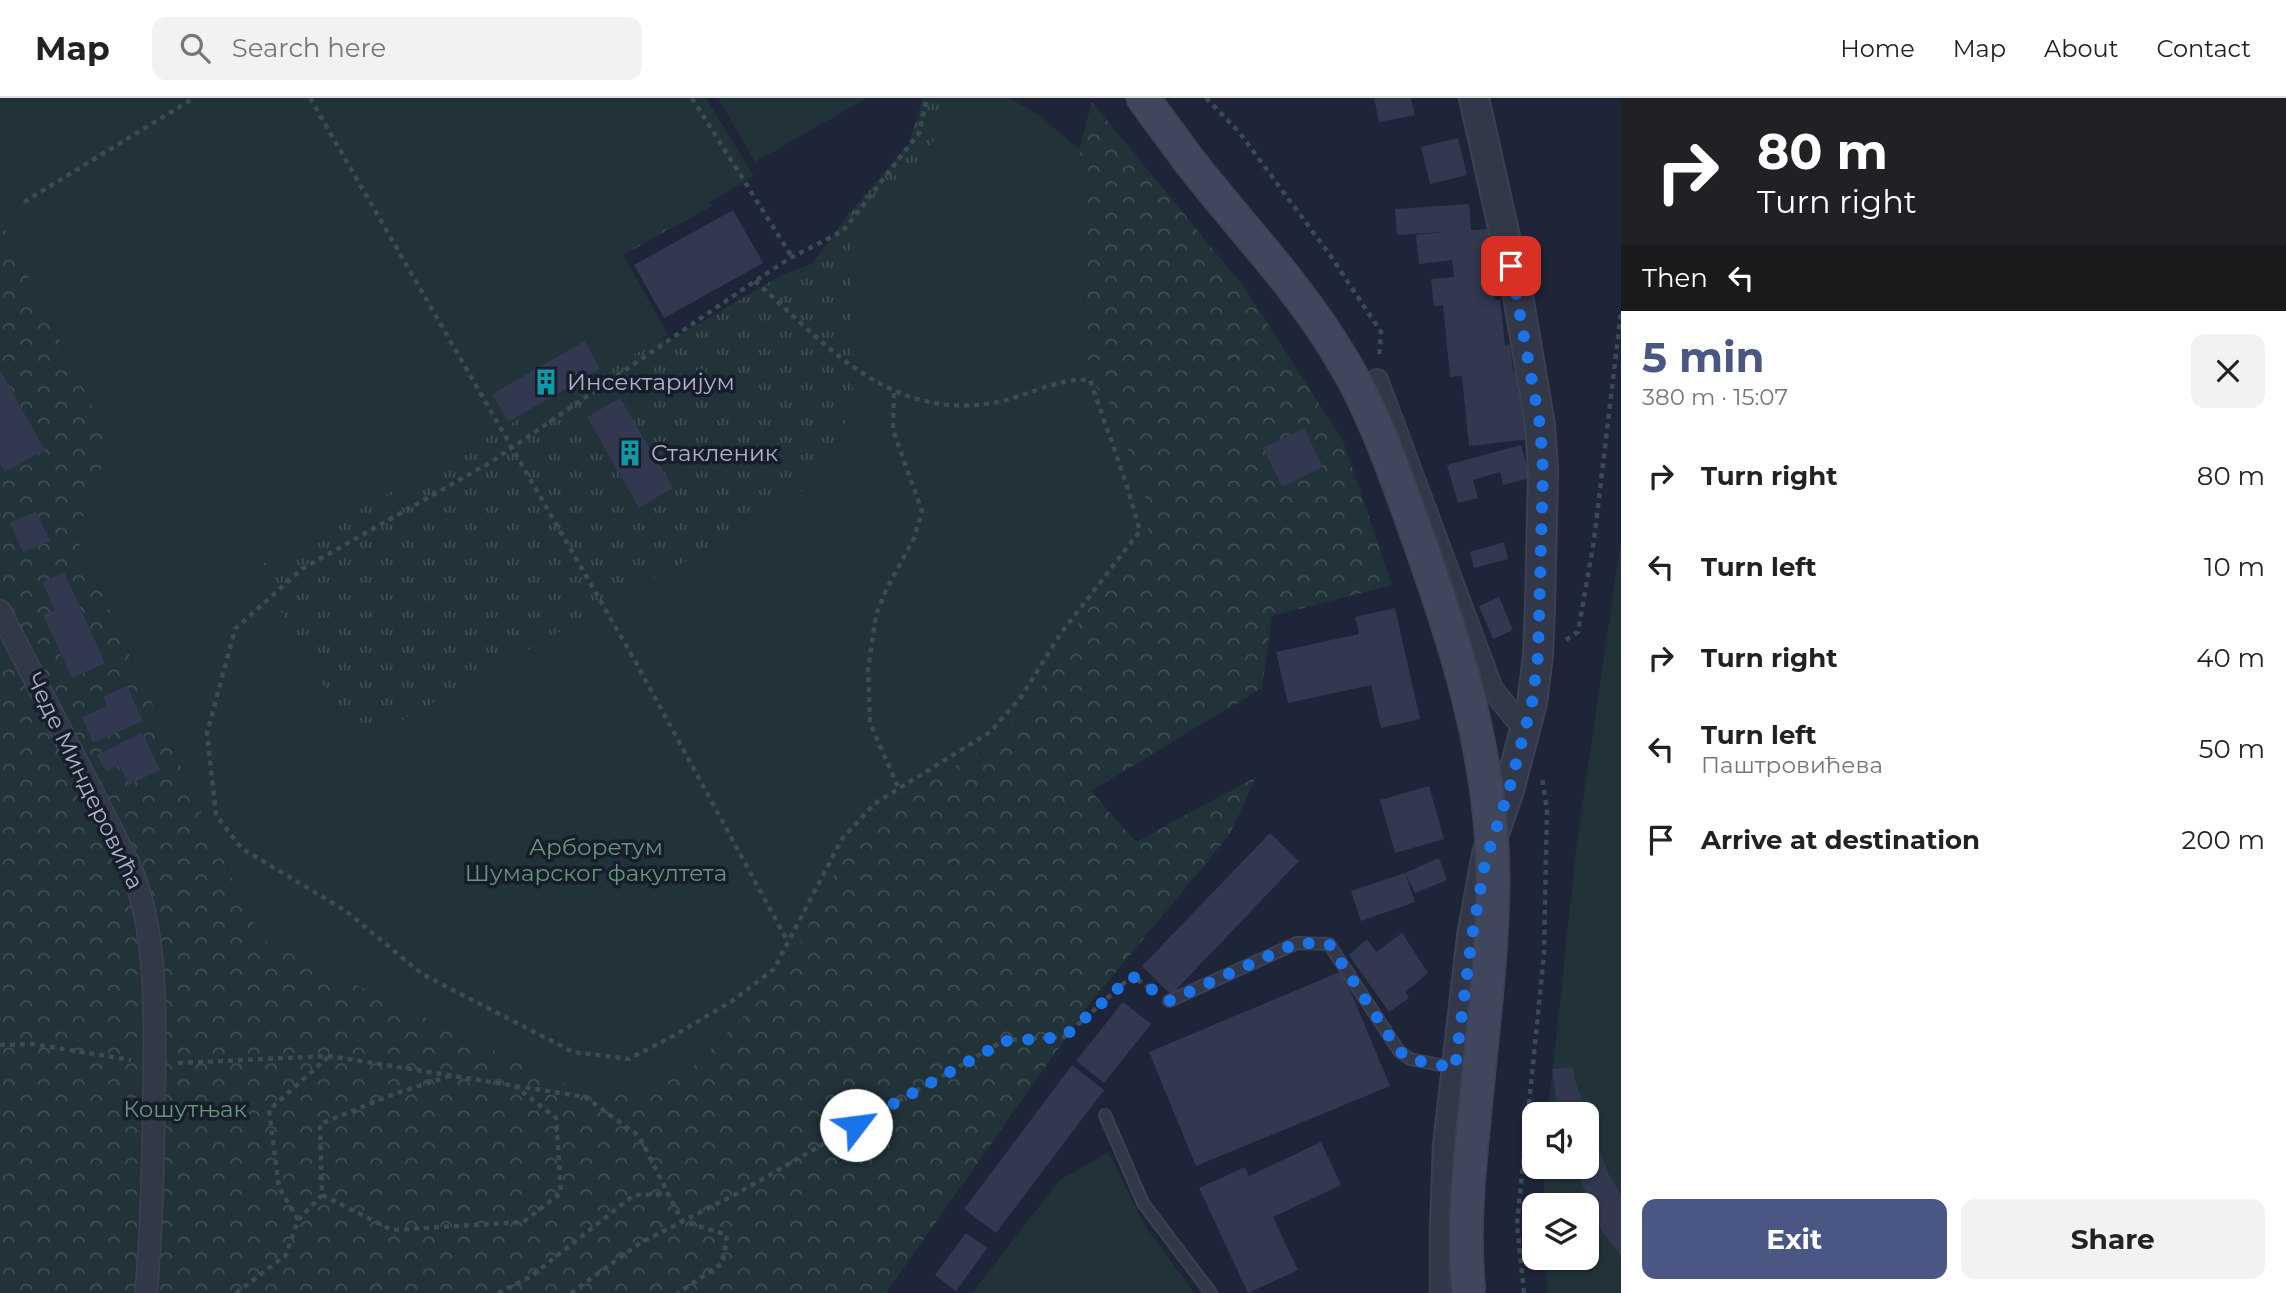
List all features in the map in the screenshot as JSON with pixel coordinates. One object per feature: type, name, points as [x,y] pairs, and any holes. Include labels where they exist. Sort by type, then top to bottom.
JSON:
[{"type":"main road","points":[[1143,98],[1187,158],[1300,295],[1341,357],[1360,392],[1390,461],[1426,559],[1462,674],[1477,729],[1489,796],[1493,885],[1465,1235],[1469,1293]]},
{"type":"street","points":[[1445,1293],[1444,1223],[1448,1144],[1472,936],[1485,863],[1509,790],[1532,703],[1538,656],[1543,471],[1540,425],[1517,290],[1474,98]]},
{"type":"street","points":[[1377,380],[1492,689],[1524,729]]},
{"type":"street","name":"Чеде Миндеровића","points":[[0,611],[129,864],[142,898],[150,943],[154,1064],[154,1194],[146,1293]]},
{"type":"lane","points":[[1169,1001],[1297,943],[1329,944],[1399,1051],[1410,1059],[1455,1068]]},
{"type":"lane","points":[[1105,1115],[1143,1203],[1211,1293]]},
{"type":"path","points":[[24,202],[194,98]]},
{"type":"path","points":[[310,98],[634,659],[788,942]]},
{"type":"path","points":[[691,98],[792,257]]},
{"type":"path","points":[[755,281],[855,370],[894,393],[934,405],[964,407],[996,403],[1074,379],[1090,380],[1140,531],[1061,633],[1021,697],[990,732],[874,803],[842,839],[774,969],[732,1001],[629,1059],[573,1052],[422,974],[346,911],[241,848],[216,815],[207,733],[235,629],[302,569],[512,448],[755,281],[792,257],[843,231],[919,133],[927,98]]},
{"type":"path","points":[[1206,98],[1247,143],[1330,255],[1381,332],[1377,380]]},
{"type":"path","points":[[1538,656],[1578,632],[1594,540],[1621,312]]},
{"type":"path","points":[[894,393],[893,430],[922,511],[914,538],[876,615],[868,670],[870,723],[899,789]]},
{"type":"path","points":[[1524,1293],[1517,1224],[1544,954],[1547,809],[1541,769]]},
{"type":"path","points":[[571,1293],[640,1243],[738,1193],[1005,1041],[1064,1037],[1132,976],[1169,1001]]},
{"type":"path","points":[[0,1045],[33,1044],[154,1064],[329,1056],[585,1097],[639,1136],[682,1221],[727,1235],[723,1263],[678,1293]]},
{"type":"path","points":[[298,1220],[279,1187],[269,1110],[329,1056]]},
{"type":"path","points":[[236,1293],[286,1255],[298,1220],[322,1195],[320,1124],[394,1094],[452,1076]]},
{"type":"path","points":[[322,1195],[392,1230],[523,1222],[561,1193],[556,1118],[514,1086]]},
{"type":"path","points":[[498,1293],[530,1277],[634,1195],[669,1194]]},
{"type":"green space","points":[[0,98],[651,98],[712,206],[614,260],[666,343],[780,276],[813,263],[845,219],[909,143],[923,98],[976,98],[596,1086],[0,242]]},
{"type":"green space","name":"Арборетум Шумарског факултета","points":[[0,98],[706,98],[754,176],[623,254],[668,335],[256,568],[358,745],[791,502],[830,462],[853,402],[851,242],[968,98],[1009,98],[1036,113],[1079,149],[1088,199],[1083,308],[1090,380],[1108,402],[1144,492],[1148,537],[1079,622],[1030,705],[980,751],[879,812],[845,853],[783,977],[692,1068],[667,1080],[598,1100],[264,941],[247,911],[76,536],[111,443],[0,219]]},
{"type":"green space","points":[[718,98],[867,98],[755,162]]},
{"type":"green space","name":"Кошутњак","points":[[1092,102],[1244,287],[1343,441],[1392,585],[1272,616],[1262,688],[1091,791],[1136,842],[1256,777],[1230,834],[1091,1002],[886,1293],[0,1293],[0,219],[111,444],[76,536],[247,911],[783,977],[845,853],[879,812],[920,786],[1030,705],[1079,622],[1148,537],[1144,492],[1108,402],[1090,380],[1083,308],[1088,199],[1079,149]]},
{"type":"green space","points":[[1621,541],[1621,1293],[1547,1293],[1546,1270],[1599,1270],[1599,1193],[1544,1193],[1544,1179],[1599,1179],[1599,1102],[1549,1102],[1577,841]]},
{"type":"green space","points":[[1108,1152],[1144,1224],[1194,1293],[972,1293],[1059,1181]]},
{"type":"building","points":[[1374,98],[1411,98],[1415,115],[1379,122]]},
{"type":"building","points":[[1458,138],[1467,175],[1430,184],[1421,147]]},
{"type":"building","points":[[1469,204],[1471,230],[1488,229],[1495,300],[1500,300],[1505,345],[1510,344],[1513,371],[1523,370],[1530,439],[1469,446],[1462,376],[1450,377],[1443,305],[1434,306],[1431,279],[1454,277],[1452,260],[1419,264],[1416,235],[1443,232],[1397,235],[1395,209]]},
{"type":"building","points":[[733,210],[763,263],[664,318],[634,265]]},
{"type":"building","name":"Инсектаријум","points":[[585,341],[600,369],[508,422],[492,394]]},
{"type":"building","points":[[0,370],[45,450],[5,472],[0,463]]},
{"type":"building","name":"Стакленик","points":[[620,398],[673,488],[639,508],[587,417]]},
{"type":"building","points":[[1304,428],[1323,467],[1282,487],[1263,448]]},
{"type":"building","points":[[1521,445],[1530,478],[1503,485],[1500,472],[1473,480],[1478,498],[1458,503],[1447,465]]},
{"type":"building","points":[[36,511],[50,541],[23,553],[10,523]]},
{"type":"building","points":[[1504,542],[1508,559],[1474,568],[1470,552]]},
{"type":"building","points":[[64,572],[105,663],[72,678],[43,615],[55,610],[42,582]]},
{"type":"building","points":[[1499,597],[1513,630],[1493,639],[1479,606]]},
{"type":"building","points":[[1395,608],[1420,719],[1381,728],[1371,685],[1288,703],[1276,652],[1359,634],[1355,617]]},
{"type":"building","points":[[127,686],[143,721],[93,743],[82,717],[107,706],[103,697]]},
{"type":"building","points":[[142,732],[160,770],[129,785],[119,765],[106,772],[97,755]]},
{"type":"building","points":[[1429,786],[1444,839],[1395,853],[1380,800]]},
{"type":"building","points":[[1270,833],[1299,861],[1171,995],[1142,966]]},
{"type":"building","points":[[1439,858],[1447,880],[1415,893],[1405,873]]},
{"type":"building","points":[[1405,873],[1415,902],[1361,921],[1351,891]]},
{"type":"building","points":[[1402,933],[1428,973],[1405,992],[1409,998],[1389,1012],[1349,955],[1367,939],[1376,952]]},
{"type":"building","points":[[1342,971],[1390,1086],[1196,1166],[1149,1052]]},
{"type":"building","points":[[1123,1002],[1151,1024],[1104,1083],[1076,1061]]},
{"type":"building","points":[[1072,1065],[1104,1090],[996,1233],[964,1209]]},
{"type":"building","points":[[1573,1067],[1583,1102],[1557,1102],[1552,1069]]},
{"type":"building","points":[[1321,1142],[1341,1185],[1273,1217],[1298,1270],[1248,1293],[1199,1188],[1245,1167],[1249,1176]]},
{"type":"building","points":[[1599,1148],[1609,1175],[1621,1195],[1621,1256],[1599,1224],[1599,1193],[1586,1193],[1580,1179],[1599,1179]]},
{"type":"building","points":[[966,1233],[987,1248],[956,1291],[935,1275]]},
{"type":"place","name":"Инсектаријум","points":[[546,382]]},
{"type":"place","name":"Стакленик","points":[[630,453]]},
{"type":"route","points":[[856,1125],[1005,1041],[1064,1037],[1132,976],[1169,1001],[1297,943],[1329,944],[1399,1051],[1410,1059],[1455,1068],[1472,936],[1485,863],[1509,790],[1532,703],[1538,656],[1543,471],[1540,425],[1511,266]]}]
